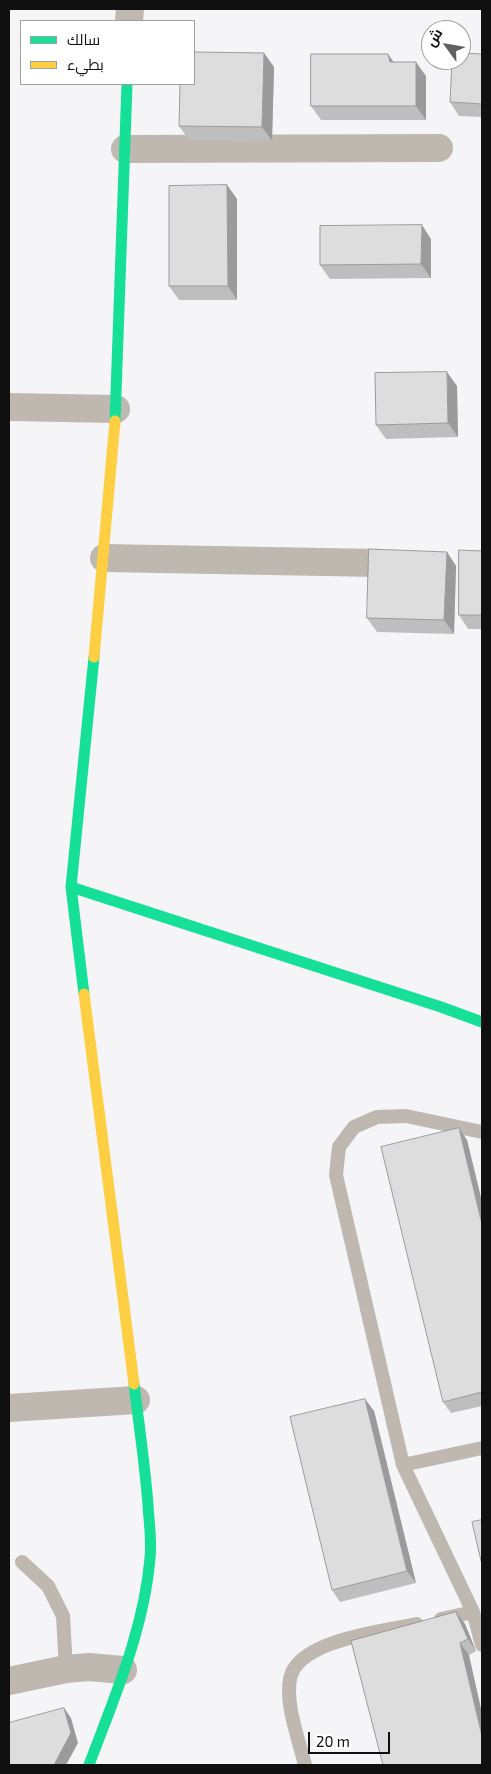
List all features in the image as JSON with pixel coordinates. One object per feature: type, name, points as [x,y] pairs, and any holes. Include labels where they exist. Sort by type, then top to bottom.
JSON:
[{"type":"street","points":[[89,1765],[123,1670],[140,1613],[150,1558],[148,1490],[71,887],[104,558],[116,409],[127,85]]},
{"type":"street","points":[[125,149],[439,148]]},
{"type":"street","points":[[9,407],[116,409]]},
{"type":"street","points":[[104,558],[379,563]]},
{"type":"street","points":[[71,887],[482,1022]]},
{"type":"street","points":[[9,1408],[136,1400]]},
{"type":"street","points":[[9,1681],[66,1669],[89,1667],[123,1670]]},
{"type":"lane","points":[[482,1132],[406,1116],[377,1117],[354,1127],[339,1147],[336,1175],[403,1465],[473,1612],[482,1645]]},
{"type":"lane","points":[[403,1465],[482,1448]]},
{"type":"lane","points":[[22,1562],[48,1586],[63,1616],[66,1669]]},
{"type":"lane","points":[[305,1765],[289,1693],[290,1678],[295,1665],[329,1643],[473,1612]]},
{"type":"building","points":[[195,52],[264,53],[262,127],[179,126],[180,85],[195,85]]},
{"type":"building","points":[[471,53],[482,54],[482,104],[450,102],[452,70],[471,70]]},
{"type":"building","points":[[311,54],[388,54],[390,62],[416,62],[416,106],[311,106]]},
{"type":"building","points":[[227,185],[228,286],[169,286],[169,186]]},
{"type":"building","points":[[422,225],[421,264],[320,265],[320,226]]},
{"type":"building","points":[[447,372],[448,423],[376,425],[375,373]]},
{"type":"building","points":[[369,549],[447,552],[444,620],[367,618]]},
{"type":"building","points":[[459,550],[482,551],[482,615],[459,615]]},
{"type":"building","points":[[459,1128],[482,1224],[482,1392],[443,1402],[381,1147]]},
{"type":"building","points":[[365,1399],[407,1571],[332,1590],[290,1417]]},
{"type":"building","points":[[482,1520],[482,1565],[472,1522]]},
{"type":"building","points":[[456,1612],[468,1639],[460,1643],[482,1736],[482,1765],[383,1765],[351,1641]]},
{"type":"building","points":[[64,1708],[71,1733],[54,1765],[9,1765],[9,1723]]},
{"type":"traffic: fast","points":[[115,421],[127,85]]},
{"type":"traffic: fast","points":[[84,994],[71,887],[94,657]]},
{"type":"traffic: fast","points":[[71,887],[482,1022]]},
{"type":"traffic: fast","points":[[89,1765],[127,1663],[147,1585],[151,1538],[144,1460],[134,1384]]},
{"type":"traffic: slow","points":[[94,657],[115,421]]},
{"type":"traffic: slow","points":[[84,994],[134,1384]]}]
